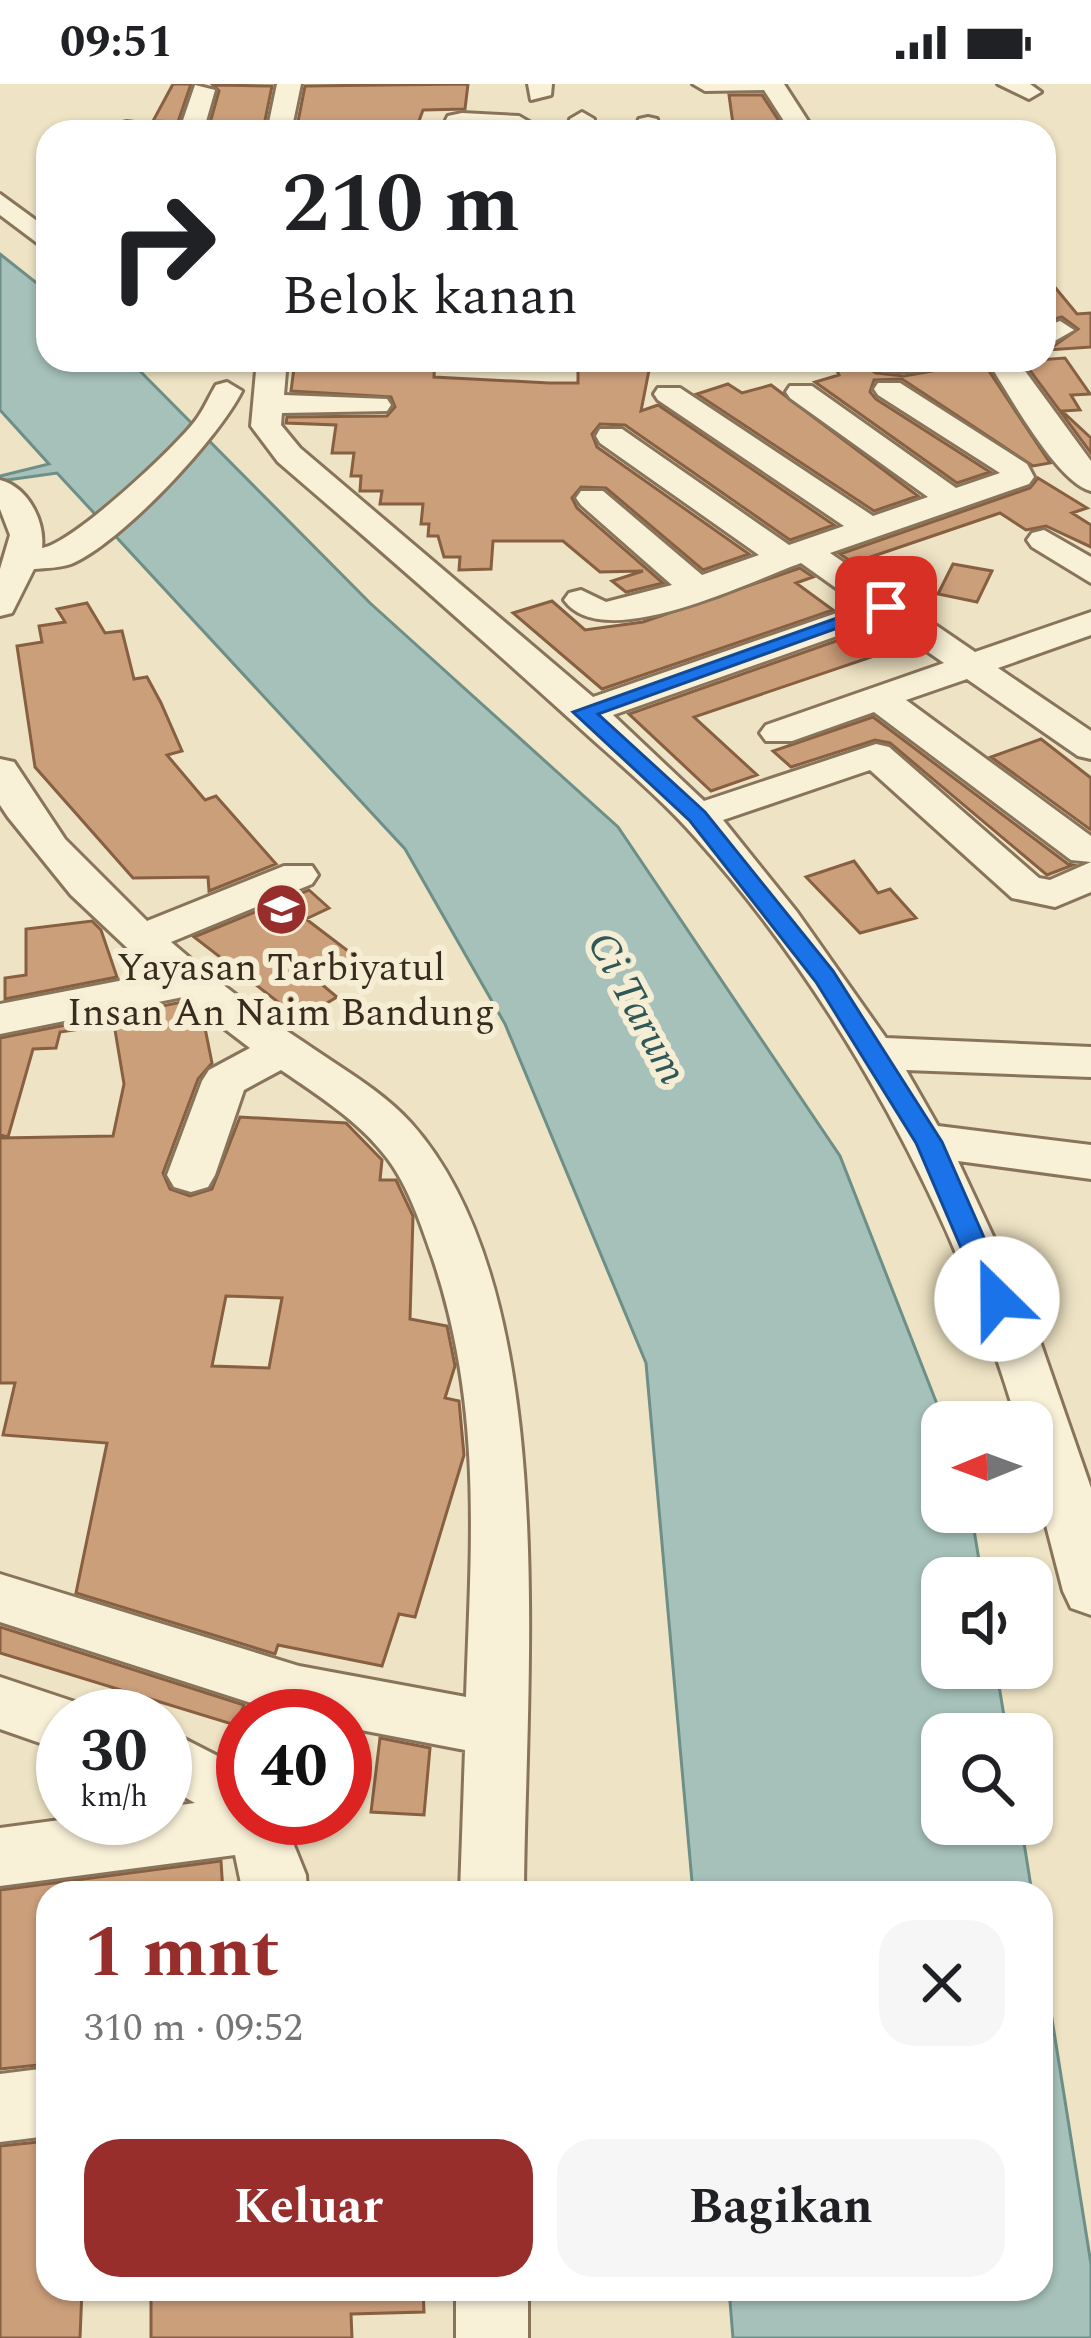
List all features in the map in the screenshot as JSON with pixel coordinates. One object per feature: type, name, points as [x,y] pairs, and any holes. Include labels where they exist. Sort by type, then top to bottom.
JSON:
[{"type":"street","points":[[282,120],[289,84]]},
{"type":"street","points":[[701,111],[693,87],[761,84]]},
{"type":"street","points":[[772,84],[794,120]]},
{"type":"street","points":[[194,120],[203,90]]},
{"type":"street","points":[[12,213],[36,233]]},
{"type":"street","points":[[27,560],[61,556],[98,532],[259,372]]},
{"type":"street","points":[[1010,372],[1056,441],[1091,481]]},
{"type":"street","points":[[581,600],[593,611],[614,614],[1018,477],[1011,464],[889,389]]},
{"type":"street","points":[[801,392],[952,500]]},
{"type":"street","points":[[669,394],[867,527]]},
{"type":"street","points":[[229,401],[376,404]]},
{"type":"street","points":[[229,401],[698,816],[824,976],[929,1142],[1014,1338],[1081,1511],[1091,1591]]},
{"type":"street","points":[[610,436],[886,607],[1091,748]]},
{"type":"street","points":[[0,491],[22,514],[27,560],[0,606]]},
{"type":"street","points":[[592,498],[696,588]]},
{"type":"street","points":[[1044,540],[1091,573]]},
{"type":"street","points":[[584,712],[886,607]]},
{"type":"street","points":[[779,734],[1091,623]]},
{"type":"street","points":[[1055,637],[1091,661]]},
{"type":"street","points":[[698,816],[876,755],[1025,889],[1055,894],[1088,863],[878,698]]},
{"type":"street","points":[[0,770],[11,815],[190,981],[283,1050],[350,1092],[418,1168],[455,1260],[495,1402],[500,1458],[492,1881]]},
{"type":"street","points":[[143,938],[298,875]]},
{"type":"street","points":[[0,1019],[190,981]]},
{"type":"street","points":[[191,1175],[225,1081],[283,1050]]},
{"type":"street","points":[[872,1052],[1091,1062]]},
{"type":"street","points":[[929,1142],[1091,1162]]},
{"type":"street","points":[[0,1598],[298,1692],[493,1729]]},
{"type":"street","points":[[0,1703],[36,1715]]},
{"type":"street","points":[[0,1857],[216,1823]]},
{"type":"street","points":[[261,1845],[275,1881]]},
{"type":"street","points":[[0,2108],[36,2104]]},
{"type":"street","points":[[492,2301],[492,2338]]},
{"type":"water","name":"Ci Tarum","points":[[0,254],[36,282],[36,372],[141,372],[370,603],[618,827],[840,1156],[936,1401],[921,1401],[921,1533],[974,1533],[978,1557],[921,1557],[921,1689],[1000,1689],[1004,1713],[921,1713],[921,1845],[1024,1845],[1030,1881],[692,1881],[646,1363],[505,1024],[405,849],[57,473],[0,481],[0,476],[49,464],[0,410]]},
{"type":"water","points":[[1053,2025],[1091,2264],[1091,2338],[733,2338],[730,2301],[1053,2301]]},
{"type":"building","points":[[173,84],[191,84],[179,120],[154,120]]},
{"type":"building","points":[[468,84],[465,109],[423,110],[419,120],[298,120],[305,86]]},
{"type":"building","points":[[213,85],[272,86],[265,120],[211,120],[219,91]]},
{"type":"building","points":[[729,95],[762,95],[778,120],[732,120]]},
{"type":"building","points":[[1056,289],[1077,314],[1091,313],[1091,347],[1056,349],[1056,344],[1078,329],[1062,317],[1056,319]]},
{"type":"building","points":[[1065,358],[1090,394],[1071,395],[1080,410],[1062,411],[1091,438],[1091,453],[1031,372],[1056,372],[1056,359]]},
{"type":"building","points":[[293,372],[434,372],[434,377],[578,383],[578,372],[649,372],[641,411],[658,405],[834,525],[790,540],[625,425],[600,424],[592,434],[597,447],[749,554],[703,570],[606,488],[581,487],[572,498],[577,508],[663,583],[626,592],[612,581],[643,571],[600,572],[563,541],[493,541],[491,569],[459,570],[460,557],[444,557],[438,536],[428,536],[429,524],[421,524],[423,504],[380,504],[382,491],[360,491],[361,476],[351,476],[354,453],[332,453],[336,425],[286,423],[287,417],[387,416],[395,407],[391,397],[291,391]]},
{"type":"building","points":[[990,372],[1050,463],[1033,466],[902,379],[874,380],[870,392],[876,399],[990,472],[957,483],[815,382],[839,375]]},
{"type":"building","points":[[728,384],[742,393],[771,385],[918,496],[874,511],[697,394]]},
{"type":"building","points":[[1038,478],[1087,508],[1072,513],[1091,525],[1091,547],[1046,526],[1026,530],[1000,513],[853,563],[840,554],[1030,488]]},
{"type":"building","points":[[953,564],[992,571],[977,602],[938,594]]},
{"type":"building","points":[[800,568],[813,577],[796,583],[833,610],[602,689],[513,613],[552,601],[585,630],[643,622]]},
{"type":"building","points":[[87,603],[105,633],[122,631],[134,679],[147,677],[161,703],[182,751],[167,755],[205,800],[216,796],[276,864],[209,891],[208,877],[133,878],[35,767],[17,646],[42,642],[39,626],[65,622],[57,609]]},
{"type":"building","points":[[870,629],[895,649],[694,717],[757,775],[711,791],[629,714]]},
{"type":"building","points":[[873,717],[1073,865],[1047,875],[890,743],[875,740],[791,767],[773,751]]},
{"type":"building","points":[[1041,739],[1091,778],[1091,830],[991,757]]},
{"type":"building","points":[[854,861],[878,893],[890,889],[916,918],[860,933],[806,877]]},
{"type":"building","points":[[309,890],[329,908],[306,919],[360,960],[320,983],[337,997],[300,1019],[194,937]]},
{"type":"building","points":[[92,921],[101,930],[117,977],[5,999],[5,978],[26,975],[26,929]]},
{"type":"building","points":[[182,1002],[203,1018],[212,1063],[198,1079],[163,1173],[170,1189],[190,1196],[212,1189],[240,1117],[346,1123],[382,1160],[380,1180],[396,1180],[413,1216],[410,1319],[447,1326],[455,1366],[445,1398],[459,1401],[464,1455],[415,1617],[399,1614],[382,1666],[278,1645],[275,1654],[76,1593],[107,1443],[3,1435],[15,1383],[0,1383],[0,1138],[113,1136],[124,1084],[114,1024],[60,1032],[56,1048],[33,1049],[8,1137],[0,1135],[0,1038]],"holes":[[[226,1296],[282,1298],[269,1368],[212,1366]]]},
{"type":"building","points":[[0,1627],[216,1696],[216,1719],[192,1712],[192,1689],[118,1689],[0,1653]]},
{"type":"building","points":[[380,1738],[430,1748],[424,1815],[372,1812]]},
{"type":"building","points":[[221,1861],[222,1881],[69,1881]]},
{"type":"building","points":[[36,1885],[36,2065],[0,2069],[0,1890]]},
{"type":"building","points":[[36,2142],[36,2301],[82,2301],[80,2338],[0,2338],[0,2146]]},
{"type":"building","points":[[151,2301],[424,2301],[424,2312],[351,2314],[352,2338],[151,2338]]},
{"type":"place","name":"Yayasan Tarbiyatul Insan An Naim Bandung","points":[[281,909]]},
{"type":"route","points":[[886,607],[584,712],[698,816],[824,976],[929,1142],[997,1299]]}]
